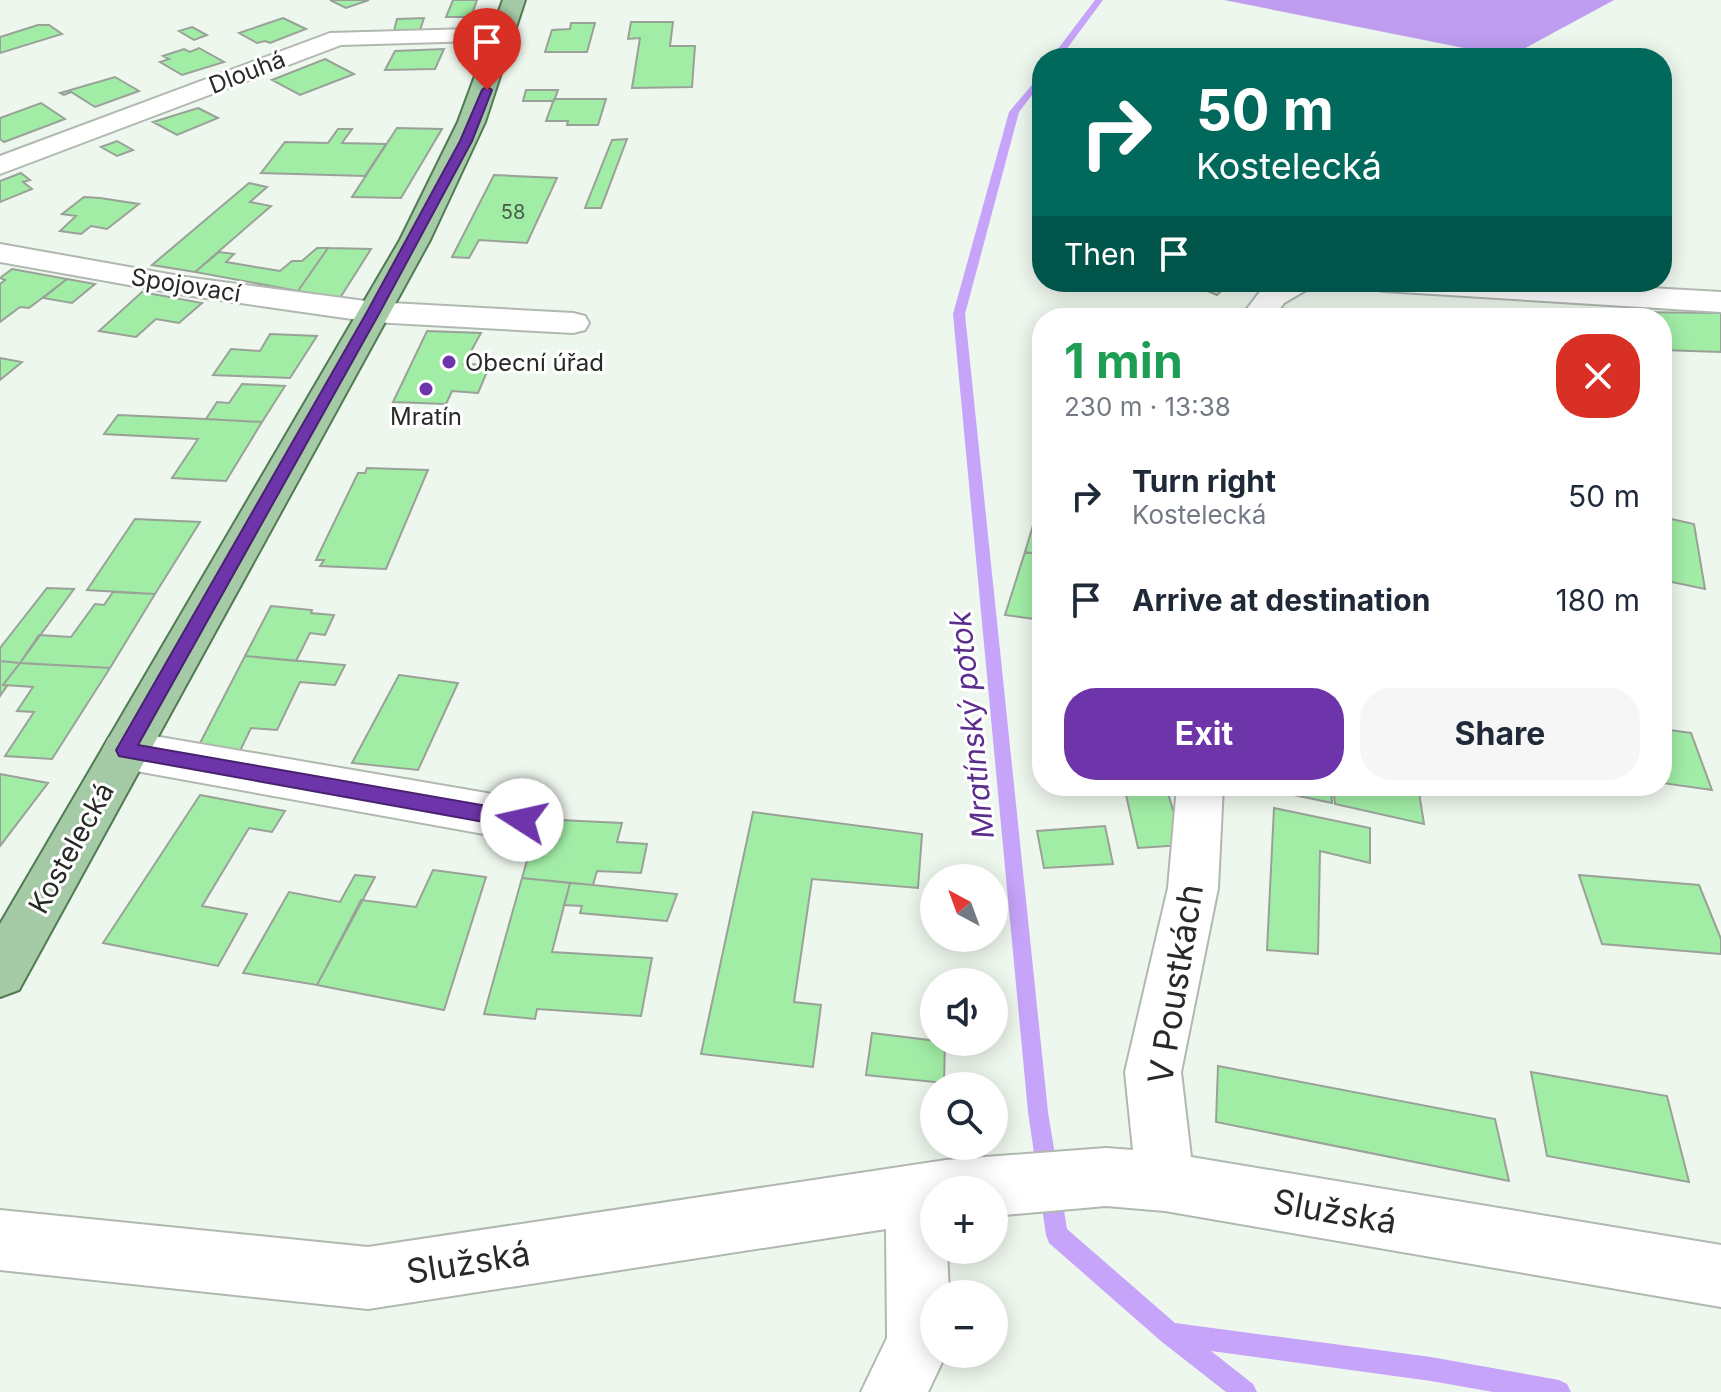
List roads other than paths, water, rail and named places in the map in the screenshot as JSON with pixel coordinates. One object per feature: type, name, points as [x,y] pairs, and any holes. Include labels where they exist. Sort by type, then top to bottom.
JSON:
[{"type":"main road","name":"Kostelecká","points":[[0,972],[13,924],[125,750],[466,141],[505,35],[514,0]]},
{"type":"street","name":"Dlouhá","points":[[0,166],[338,38],[505,35]]},
{"type":"street","name":"Spojovací","points":[[0,253],[185,286],[373,312],[573,323]]},
{"type":"street","points":[[1264,308],[1280,292]]},
{"type":"street","points":[[1552,292],[1721,302]]},
{"type":"street","points":[[125,750],[522,820]]},
{"type":"street","name":"V Poustkách","points":[[1165,1182],[1153,1072],[1193,888],[1199,796]]},
{"type":"street","name":"Služská","points":[[1008,1185],[1106,1177],[1165,1182],[1721,1276]]},
{"type":"street","name":"Služská","points":[[0,1240],[368,1278],[920,1194]]},
{"type":"street","points":[[894,1392],[919,1342],[929,1264]]},
{"type":"waterway","name":"Mratínský potok","points":[[1063,48],[1099,0]]},
{"type":"waterway","name":"Mratínský potok","points":[[1032,89],[1014,112],[959,314],[1038,1112],[1057,1235],[1170,1334],[1245,1392]]},
{"type":"waterway","points":[[1173,1334],[1431,1369],[1559,1392]]},
{"type":"place","name":"Obecní úřad","points":[[449,362]]},
{"type":"place","name":"Mratín","points":[[426,389]]}]
